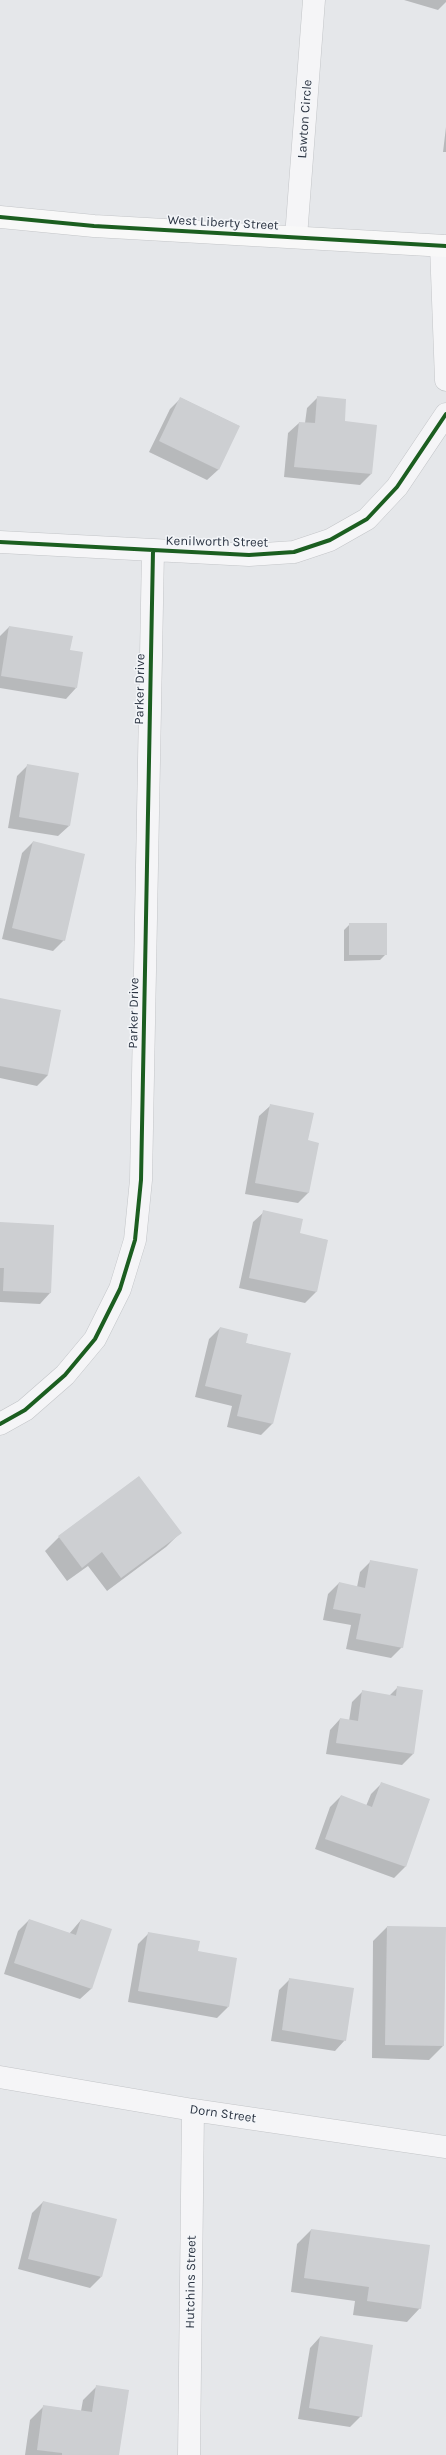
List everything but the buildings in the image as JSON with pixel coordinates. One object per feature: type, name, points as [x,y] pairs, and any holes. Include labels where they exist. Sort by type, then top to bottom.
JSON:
[{"type":"main road","name":"West Liberty Street","points":[[0,217],[94,226],[444,246]]},
{"type":"street","name":"Lawton Circle","points":[[296,237],[314,0]]},
{"type":"street","points":[[444,246],[446,380]]},
{"type":"street","name":"Kenilworth Street","points":[[0,542],[249,556],[294,552],[330,540],[368,519],[397,487],[446,414]]},
{"type":"street","name":"Parker Drive","points":[[0,1424],[25,1410],[65,1375],[95,1339],[120,1289],[135,1240],[141,1180],[153,551]]},
{"type":"street","name":"Dorn Street","points":[[0,2077],[193,2110],[446,2147]]},
{"type":"street","name":"Hutchins Street","points":[[189,2455],[193,2110]]},
{"type":"cycle path","points":[[0,217],[94,226],[446,246]]},
{"type":"cycle path","points":[[0,542],[249,555],[294,552],[330,540],[367,519],[397,487],[446,414]]},
{"type":"cycle path","points":[[0,1424],[25,1410],[65,1375],[95,1339],[120,1289],[135,1240],[141,1180],[153,551]]}]
